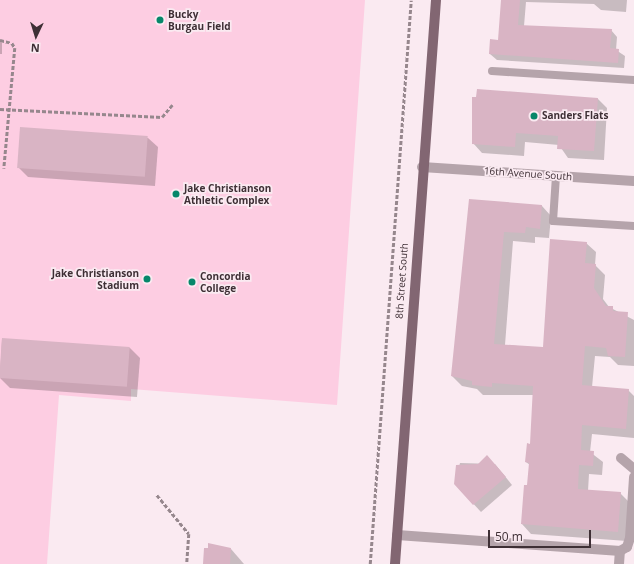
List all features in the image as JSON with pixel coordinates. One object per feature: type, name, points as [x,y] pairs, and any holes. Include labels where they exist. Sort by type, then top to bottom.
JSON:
[{"type":"main road","name":"8th Street South","points":[[395,564],[422,167],[436,0]]},
{"type":"street","name":"16th Avenue South","points":[[422,167],[634,181]]},
{"type":"street","points":[[620,458],[634,469]]},
{"type":"street","points":[[397,535],[620,551],[627,547],[630,538],[634,477]]},
{"type":"street","points":[[619,564],[620,551]]},
{"type":"lane","points":[[492,71],[634,80]]},
{"type":"lane","points":[[556,176],[553,220],[634,226]]},
{"type":"path","points":[[370,564],[411,0]]},
{"type":"path","points":[[0,40],[12,43],[15,48],[11,110],[4,169]]},
{"type":"path","points":[[0,109],[162,117],[172,105]]},
{"type":"path","points":[[157,495],[189,534],[187,564]]},
{"type":"shaded area","name":"Jake Christianson Athletic Complex","points":[[0,0],[365,0],[337,405],[131,389],[131,401],[59,395],[47,564],[0,564]]},
{"type":"building","points":[[501,0],[520,0],[518,25],[612,29],[610,48],[619,49],[618,63],[489,54],[490,39],[498,40]]},
{"type":"building","name":"Sanders Flats","points":[[477,89],[598,98],[594,151],[557,149],[558,136],[516,133],[515,147],[472,144],[472,97],[476,97]]},
{"type":"building","points":[[20,127],[148,136],[145,177],[17,168]]},
{"type":"building","points":[[469,199],[542,205],[540,229],[526,227],[525,233],[504,232],[494,344],[543,347],[550,239],[587,242],[585,263],[596,264],[594,288],[606,306],[613,306],[613,311],[628,312],[625,357],[608,356],[606,348],[585,346],[582,385],[629,389],[626,429],[582,425],[581,450],[594,451],[593,466],[579,465],[578,489],[621,492],[618,532],[521,524],[524,485],[527,485],[529,463],[525,462],[527,443],[530,444],[533,386],[492,383],[492,387],[472,385],[472,381],[451,376]]},
{"type":"building","points":[[2,338],[130,347],[127,387],[0,378]]},
{"type":"building","points":[[487,455],[506,477],[473,505],[454,484],[456,465],[478,464]]},
{"type":"building","points":[[208,543],[231,548],[230,564],[203,564],[204,548],[208,548]]},
{"type":"place","name":"Bucky Burgau Field","points":[[160,20]]},
{"type":"place","name":"Sanders Flats","points":[[534,116]]},
{"type":"place","name":"Jake Christianson Athletic Complex","points":[[176,194]]},
{"type":"place","name":"Jake Christianson Stadium","points":[[147,279]]},
{"type":"place","name":"Concordia College","points":[[192,282]]}]
